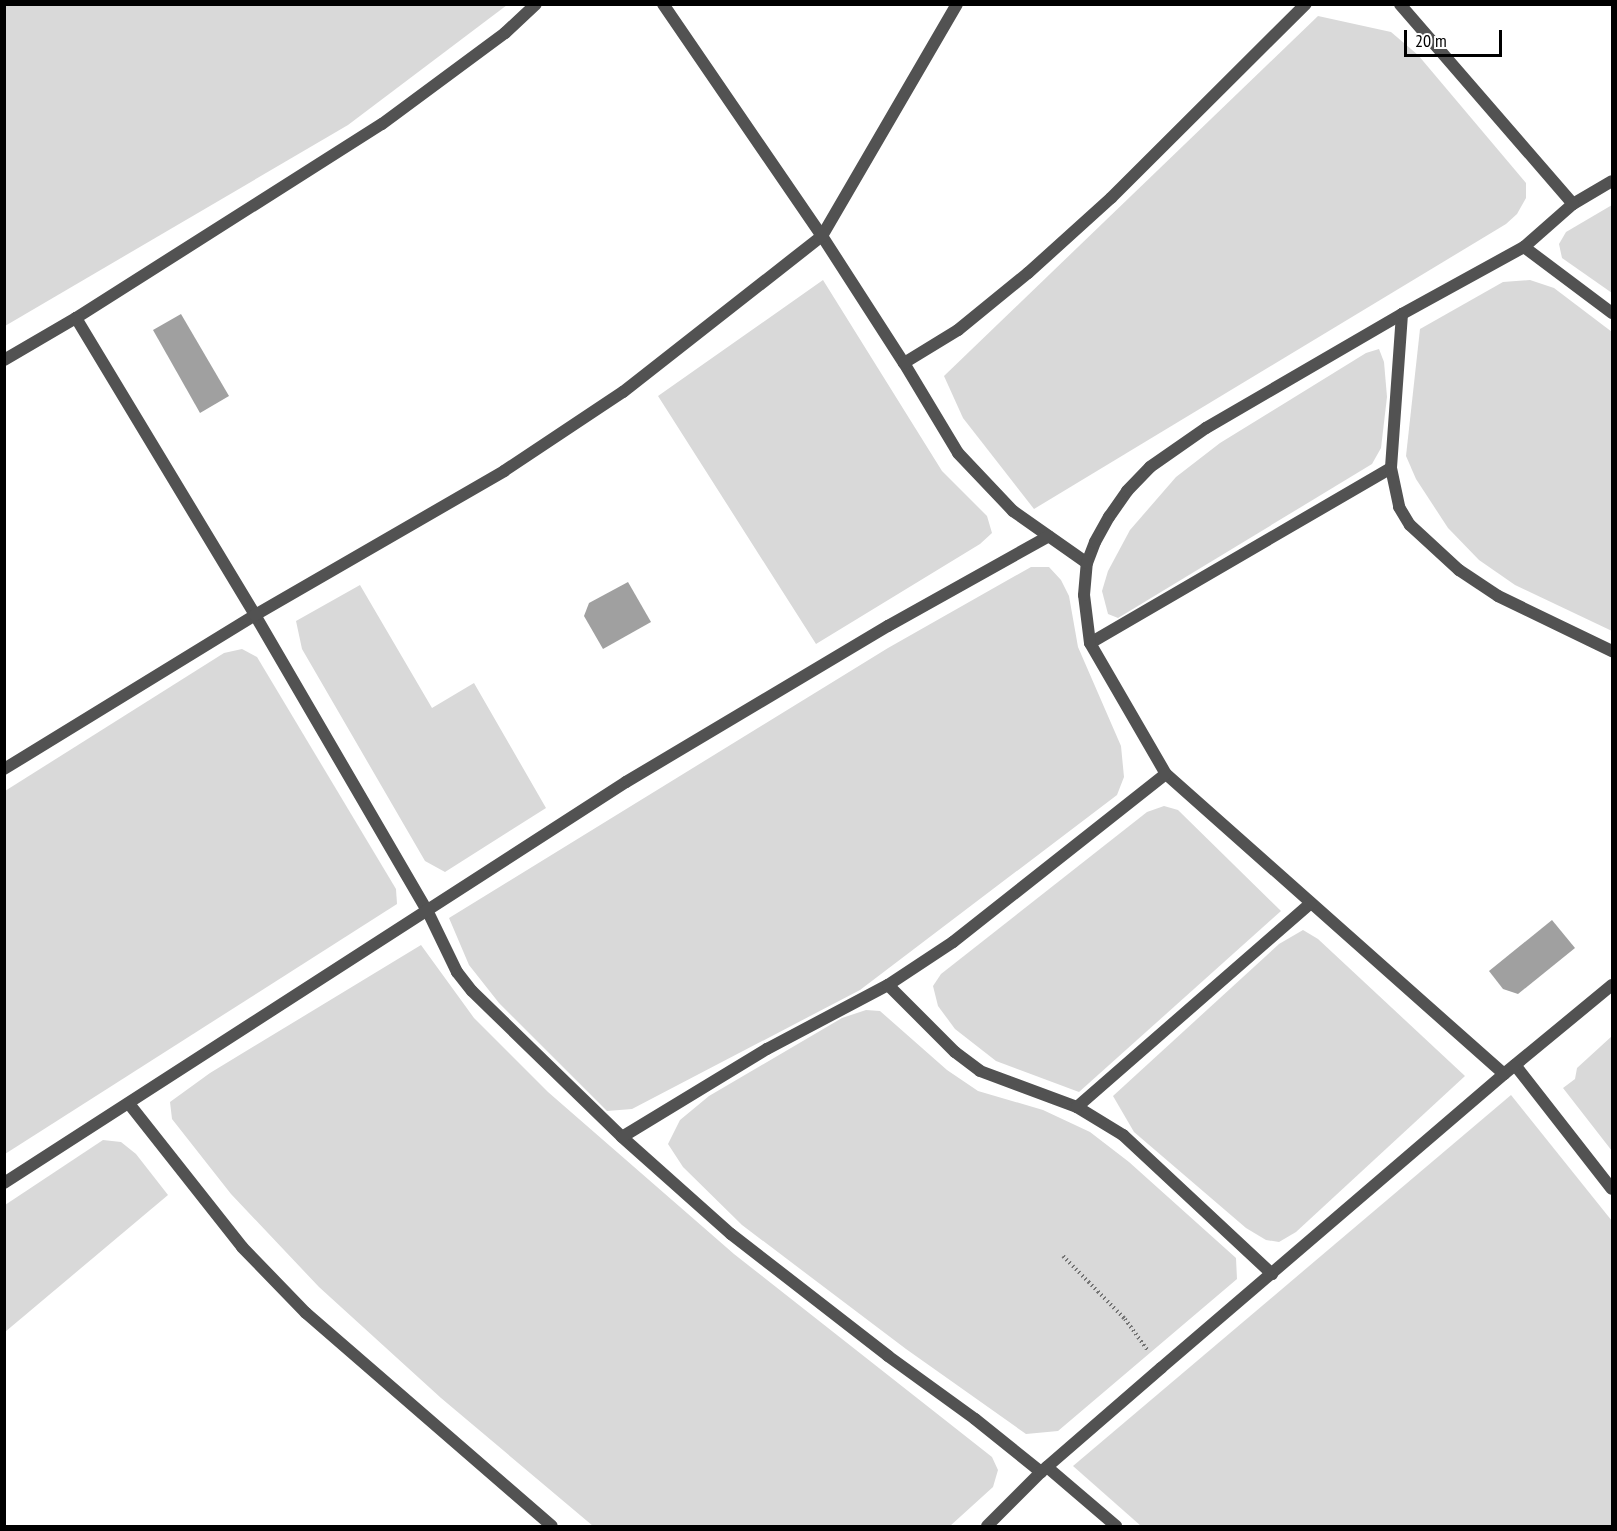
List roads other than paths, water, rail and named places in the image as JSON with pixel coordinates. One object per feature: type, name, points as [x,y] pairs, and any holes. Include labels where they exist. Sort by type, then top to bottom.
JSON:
[{"type":"street","points":[[4,360],[76,318],[382,124],[505,33],[536,4]]},
{"type":"street","points":[[663,4],[822,236],[904,363],[958,453],[1013,511],[1087,563]]},
{"type":"street","points":[[4,769],[255,615],[504,471],[623,392],[822,236],[957,4]]},
{"type":"street","points":[[904,363],[958,330],[1019,280],[1111,198],[1306,4]]},
{"type":"street","points":[[1400,4],[1573,204]]},
{"type":"street","points":[[1504,1074],[1166,774],[1090,643],[1084,595],[1087,563],[1095,542],[1109,517],[1150,467],[1206,428],[1402,314],[1524,247],[1573,204],[1612,181]]},
{"type":"street","points":[[1524,247],[1612,313]]},
{"type":"street","points":[[1402,314],[1391,468],[1399,507],[1410,525],[1459,570],[1498,596],[1612,651]]},
{"type":"street","points":[[76,318],[255,615],[426,910],[452,962],[472,991],[622,1137],[731,1234],[888,1356],[1044,1470],[1116,1527]]},
{"type":"street","points":[[1090,643],[1391,468]]},
{"type":"street","points":[[4,1183],[130,1105],[426,910],[626,782],[888,626],[1049,536]]},
{"type":"street","points":[[622,1137],[767,1049],[888,984],[996,910],[1166,774]]},
{"type":"street","points":[[1077,1107],[1311,903]]},
{"type":"street","points":[[888,984],[967,1062],[980,1071],[1077,1107],[1123,1135],[1272,1274]]},
{"type":"street","points":[[987,1527],[1044,1470],[1161,1368],[1504,1074],[1612,985]]},
{"type":"street","points":[[1515,1065],[1612,1189]]},
{"type":"street","points":[[130,1105],[242,1247],[306,1312],[552,1527]]}]
